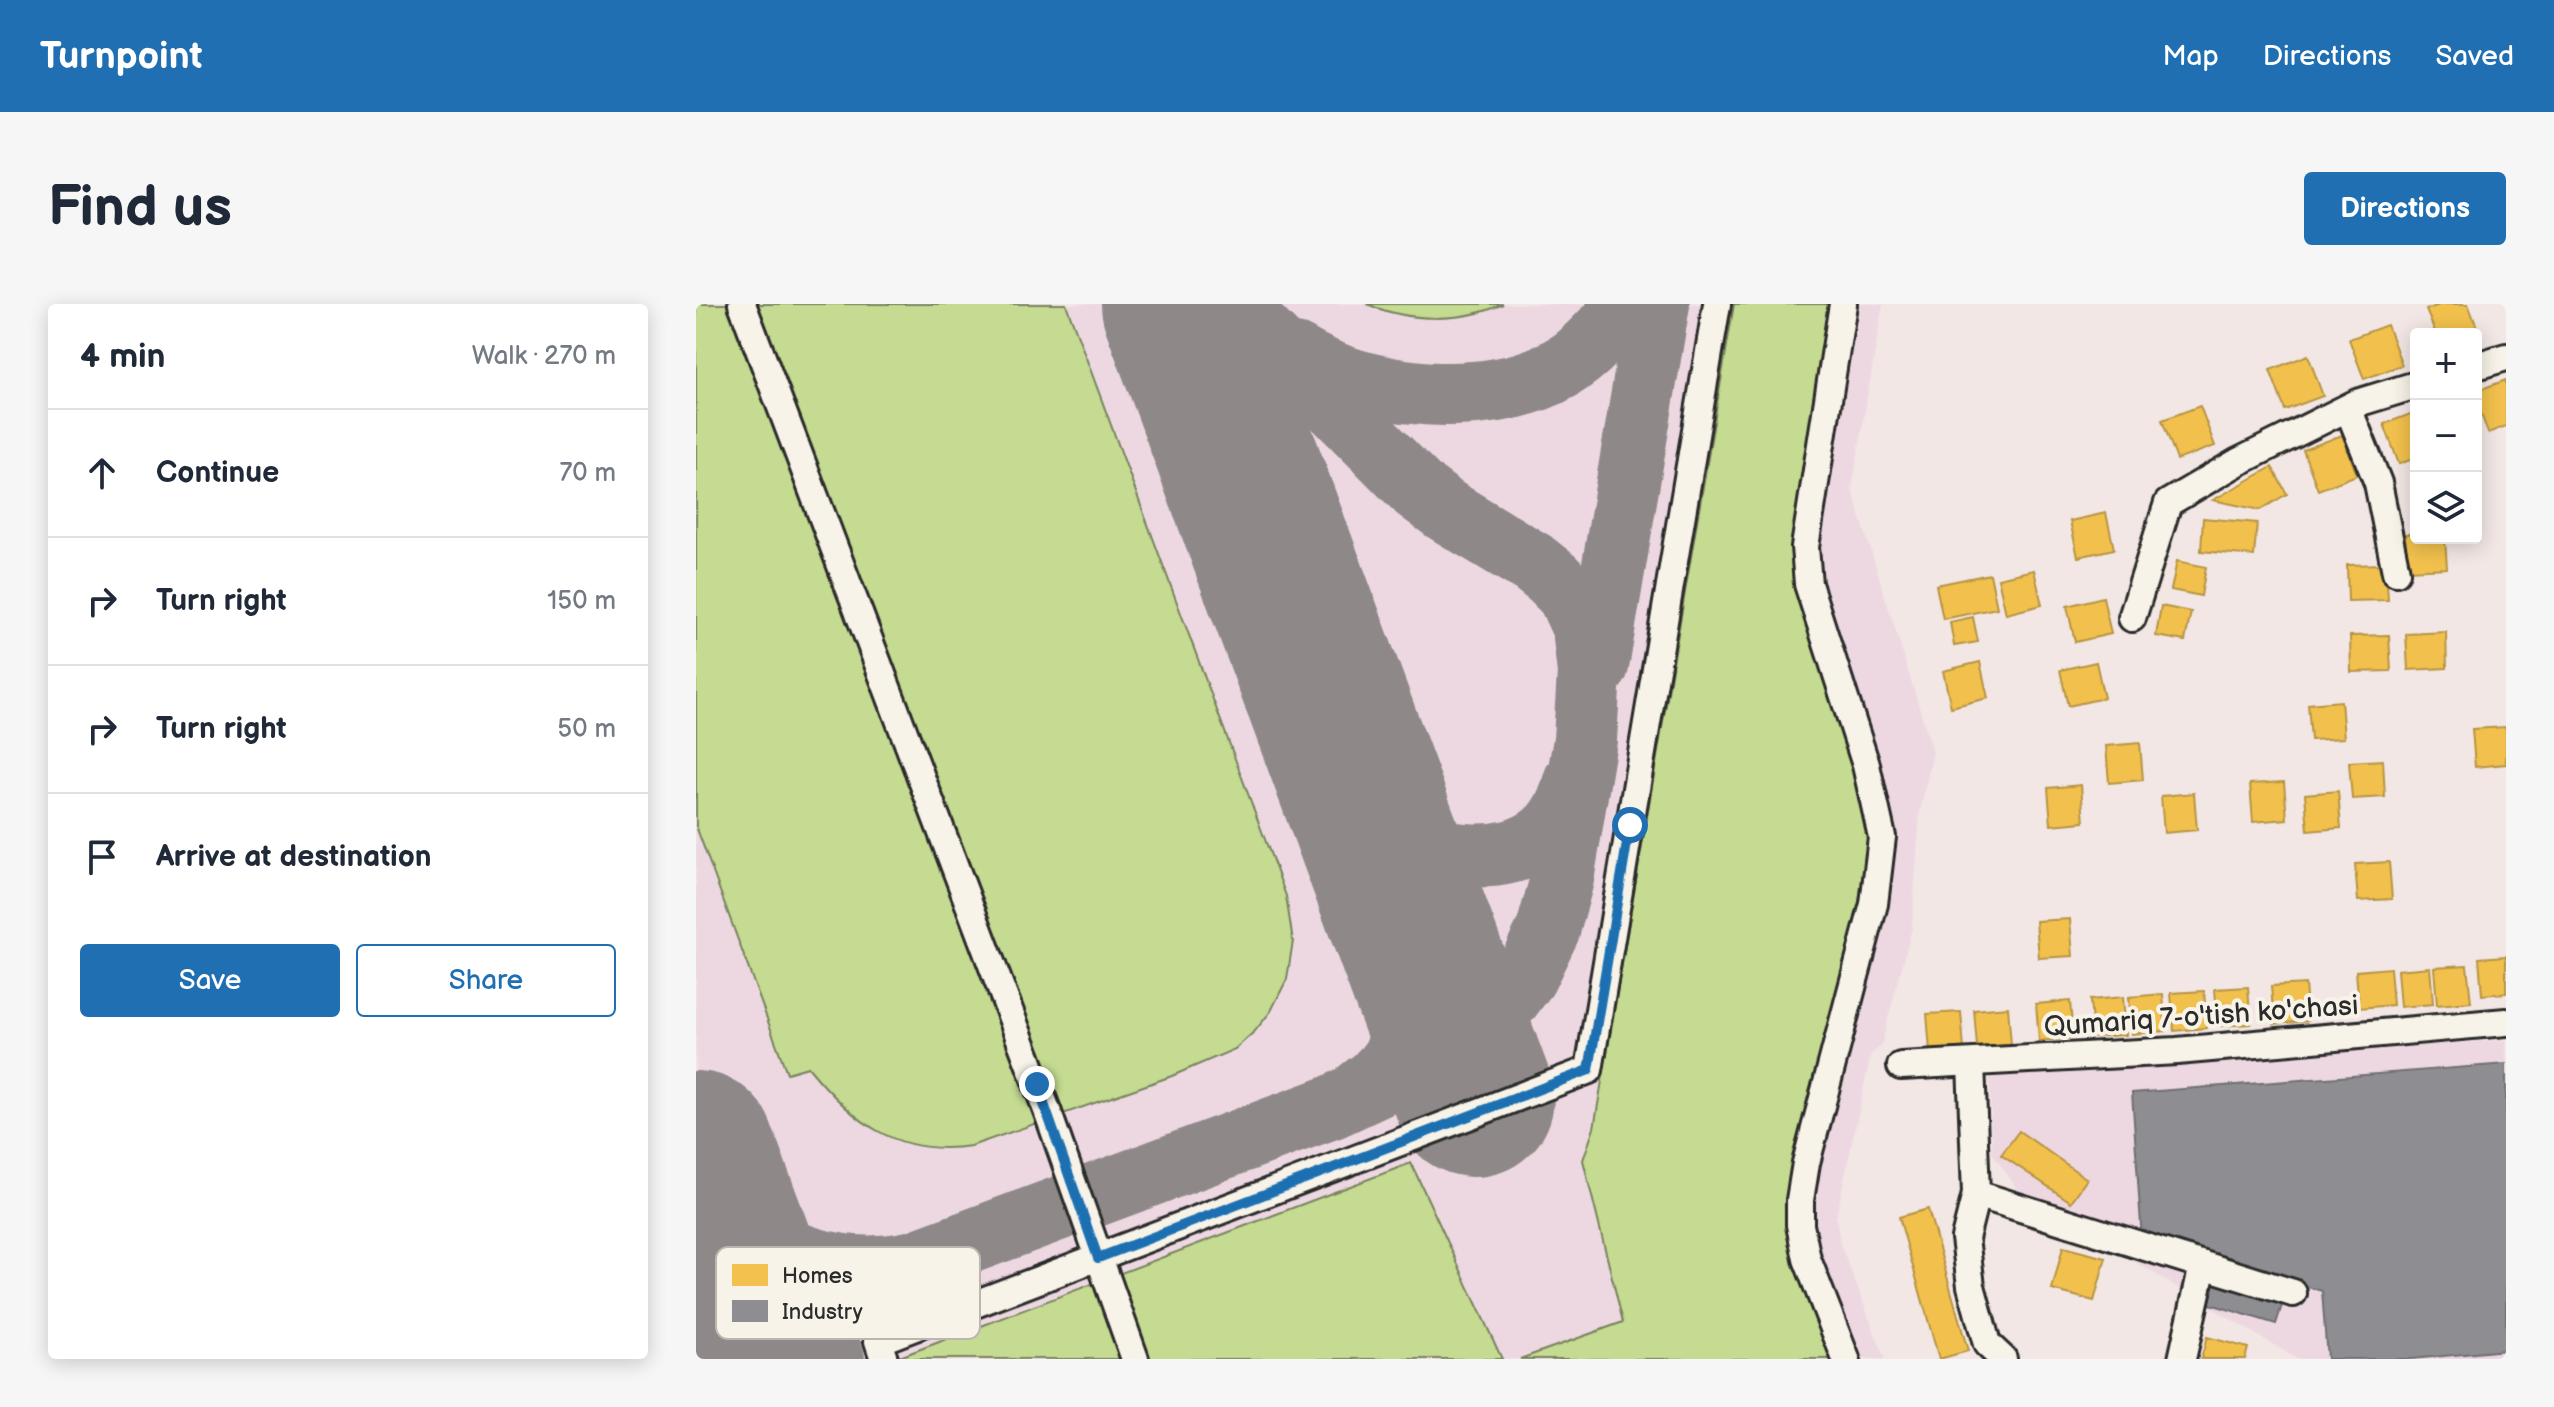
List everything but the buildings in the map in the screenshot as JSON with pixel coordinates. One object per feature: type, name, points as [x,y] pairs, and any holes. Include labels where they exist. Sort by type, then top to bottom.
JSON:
[{"type":"street","points":[[742,304],[1048,1113],[1135,1359]]},
{"type":"street","points":[[980,1303],[1589,1070],[1717,304]]},
{"type":"street","points":[[1843,304],[1805,547],[1805,567],[1866,765],[1881,826],[1882,849],[1874,904],[1806,1163],[1799,1213],[1807,1259],[1846,1359]]},
{"type":"street","points":[[1857,304],[1818,548],[1818,568],[1832,623],[1878,761],[1892,821],[1893,857],[1887,905],[1820,1167],[1813,1213],[1822,1259],[1862,1359]]},
{"type":"street","points":[[2482,364],[2506,357]]},
{"type":"street","points":[[2132,618],[2168,503],[2238,462],[2348,408],[2410,387]]},
{"type":"street","points":[[2348,408],[2378,483],[2396,572]]},
{"type":"street","name":"Qumariq 7-o'tish ko'chasi","points":[[1901,1066],[2177,1051],[2506,1022]]},
{"type":"street","points":[[1971,1063],[1976,1194],[1965,1238],[1971,1286],[1987,1344],[2003,1359]]},
{"type":"street","points":[[1976,1194],[2293,1293]]},
{"type":"street","points":[[2182,1359],[2203,1265]]},
{"type":"street","points":[[883,1339],[878,1341],[884,1359]]},
{"type":"shaded area","points":[[696,304],[1883,304],[1852,489],[1933,752],[1920,812],[1912,928],[1881,1046],[1871,1054],[1836,1218],[1840,1243],[1885,1359],[696,1359]]},
{"type":"shaded area","points":[[2506,1040],[2506,1359],[2297,1359],[2020,1193],[1992,1153],[1989,1072]]},
{"type":"green space","points":[[696,304],[1066,304],[1286,896],[1293,941],[1287,979],[1271,1011],[1235,1049],[1172,1076],[971,1146],[944,1148],[920,1146],[878,1131],[842,1104],[808,1067],[787,1073],[696,826]]},
{"type":"green space","points":[[1367,304],[1503,304],[1470,315],[1435,318],[1400,314]]},
{"type":"green space","points":[[1734,304],[1835,304],[1800,527],[1866,791],[1871,829],[1868,864],[1790,1192],[1837,1359],[1520,1359],[1623,1322],[1583,1160],[1594,1128]]},
{"type":"green space","points":[[1411,1163],[1502,1359],[897,1358],[947,1339],[980,1339],[980,1327]]},
{"type":"taxiway","points":[[955,1247],[1332,1107],[1456,1049],[1496,1016],[1525,977],[1548,930],[1562,879],[1585,740],[1589,672],[1584,629],[1568,594],[1533,563],[1445,510],[1418,490],[1234,304]]},
{"type":"taxiway","points":[[1295,355],[1323,370],[1391,389],[1463,394],[1499,390],[1532,381],[1571,362],[1597,339],[1627,304]]},
{"type":"taxiway","points":[[1597,666],[1658,304]]},
{"type":"taxiway","points":[[1351,765],[1372,806],[1390,827],[1425,846],[1468,855],[1510,852],[1546,834],[1565,810],[1575,781]]},
{"type":"taxiway","points":[[1361,1090],[1386,1068],[1396,1054],[1416,1007],[1418,966],[1406,912]]},
{"type":"taxiway","points":[[697,1154],[722,1196],[744,1221],[782,1247]]},
{"type":"taxiway","points":[[743,1247],[755,1247]]},
{"type":"taxiway","points":[[696,1269],[716,1254]]},
{"type":"taxiway","points":[[824,1339],[833,1359]]},
{"type":"runway","points":[[1181,304],[1474,1097]]},
{"type":"runway","points":[[696,1151],[732,1247]]},
{"type":"runway","points":[[766,1339],[773,1359]]},
{"type":"route","points":[[1037,1084],[1098,1258],[1589,1070],[1630,825]]}]
